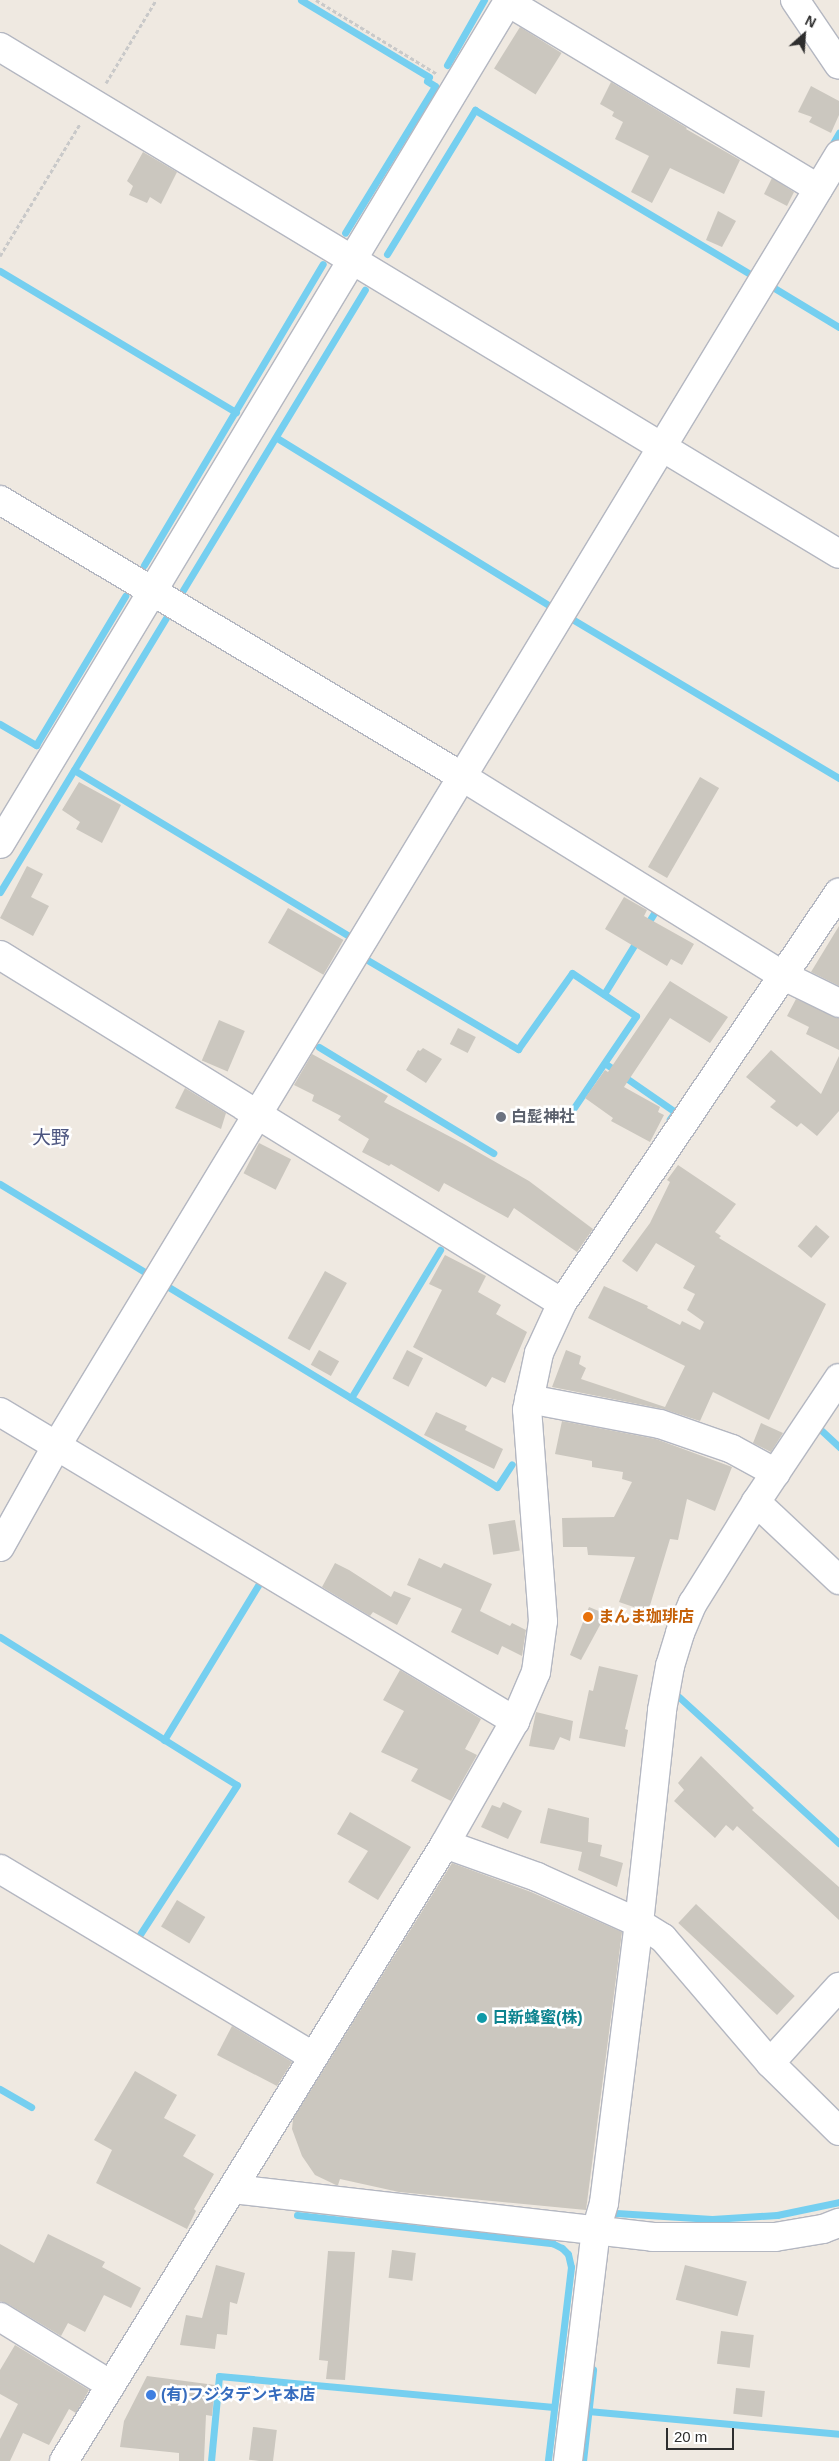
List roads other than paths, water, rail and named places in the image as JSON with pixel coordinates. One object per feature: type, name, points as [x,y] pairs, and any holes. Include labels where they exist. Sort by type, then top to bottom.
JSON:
[{"type":"street","points":[[795,0],[839,65]]},
{"type":"street","points":[[0,844],[509,1],[818,188]]},
{"type":"street","points":[[0,46],[839,554]]},
{"type":"street","points":[[0,1547],[57,1445],[839,155]]},
{"type":"street","points":[[0,500],[461,776],[784,976],[839,1003]]},
{"type":"street","points":[[64,2461],[445,1844],[485,1778],[515,1721],[536,1672],[544,1621],[527,1410],[539,1353],[562,1302],[839,893]]},
{"type":"street","points":[[0,955],[562,1302]]},
{"type":"street","points":[[568,2461],[596,2231],[604,2203],[639,1923],[662,1710],[670,1666],[680,1633],[693,1603],[756,1502],[839,1378]]},
{"type":"street","points":[[529,1400],[660,1424],[732,1449],[776,1473]]},
{"type":"street","points":[[0,1412],[515,1721]]},
{"type":"street","points":[[756,1502],[839,1580]]},
{"type":"street","points":[[445,1844],[537,1877],[639,1923],[663,1938],[770,2063],[839,2131]]},
{"type":"street","points":[[0,1869],[313,2056]]},
{"type":"street","points":[[770,2063],[839,1987]]},
{"type":"street","points":[[233,2189],[653,2237],[775,2237],[822,2229],[839,2223]]},
{"type":"street","points":[[0,2318],[111,2385]]},
{"type":"waterway","points":[[301,0],[429,77],[427,81],[435,86],[345,233]]},
{"type":"waterway","points":[[447,65],[484,0]]},
{"type":"waterway","points":[[387,254],[475,110],[757,278]]},
{"type":"waterway","points":[[829,150],[839,133]]},
{"type":"waterway","points":[[144,565],[323,264]]},
{"type":"waterway","points":[[0,271],[236,412]]},
{"type":"waterway","points":[[766,283],[839,327]]},
{"type":"waterway","points":[[183,590],[365,290]]},
{"type":"waterway","points":[[277,438],[557,610]]},
{"type":"waterway","points":[[0,724],[36,745],[125,596]]},
{"type":"waterway","points":[[567,616],[839,778]]},
{"type":"waterway","points":[[0,892],[166,618]]},
{"type":"waterway","points":[[74,770],[353,938]]},
{"type":"waterway","points":[[646,926],[658,907]]},
{"type":"waterway","points":[[604,994],[638,939]]},
{"type":"waterway","points":[[359,955],[518,1049],[572,973],[636,1016],[567,1118]]},
{"type":"waterway","points":[[319,1047],[493,1153]]},
{"type":"waterway","points":[[606,1064],[675,1112],[670,1119]]},
{"type":"waterway","points":[[0,1184],[153,1277]]},
{"type":"waterway","points":[[351,1398],[440,1250]]},
{"type":"waterway","points":[[162,1283],[497,1487],[512,1464]]},
{"type":"waterway","points":[[821,1430],[839,1447]]},
{"type":"waterway","points":[[164,1740],[260,1582]]},
{"type":"waterway","points":[[0,1637],[237,1785],[139,1936]]},
{"type":"waterway","points":[[679,1697],[839,1843]]},
{"type":"waterway","points":[[0,2089],[31,2107]]},
{"type":"waterway","points":[[616,2213],[712,2219],[777,2215],[839,2202]]},
{"type":"waterway","points":[[297,2215],[552,2243],[562,2248],[568,2254],[571,2267],[548,2461]]},
{"type":"waterway","points":[[583,2461],[593,2370]]},
{"type":"waterway","points":[[211,2461],[219,2376],[554,2407]]},
{"type":"waterway","points":[[588,2411],[839,2434]]},
{"type":"place","name":"白髭神社","points":[[501,1117]]},
{"type":"place","name":"まんま珈琲店","points":[[588,1617]]},
{"type":"place","name":"日新蜂蜜(株)","points":[[482,2018]]},
{"type":"place","name":"(有)フジタデンキ本店","points":[[151,2395]]},
{"type":"district","name":"大野","points":[[51,1138]]}]
